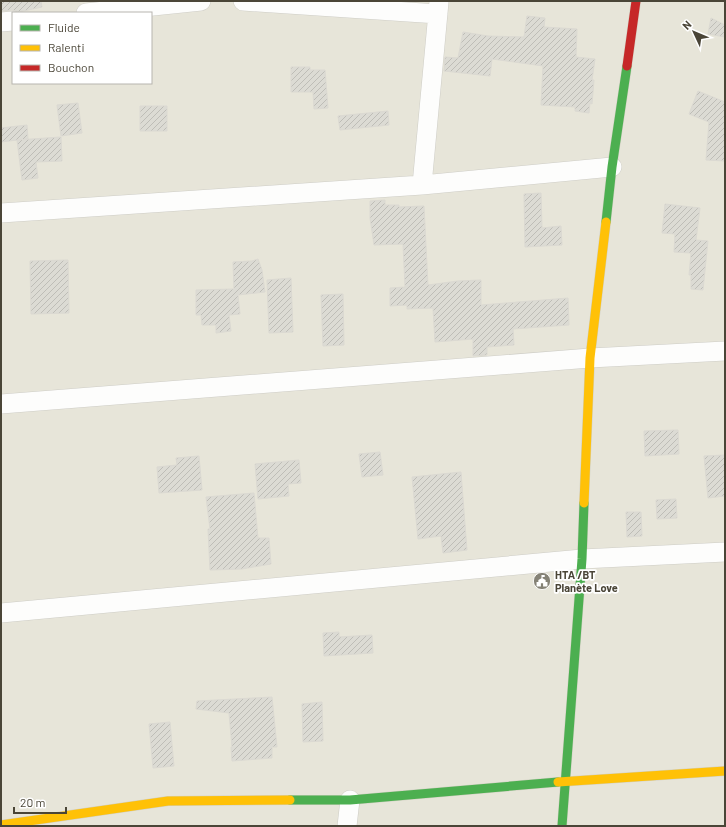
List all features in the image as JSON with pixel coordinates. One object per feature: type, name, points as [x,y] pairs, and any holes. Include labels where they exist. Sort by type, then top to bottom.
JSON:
[{"type":"street","points":[[96,12],[201,1]]},
{"type":"street","points":[[243,1],[439,7],[422,185]]},
{"type":"street","points":[[562,826],[582,559],[590,358],[612,167],[636,1]]},
{"type":"street","points":[[1,22],[12,21]]},
{"type":"street","points":[[1,213],[422,185],[612,167]]},
{"type":"street","points":[[1,404],[590,358],[725,351]]},
{"type":"street","points":[[1,612],[582,559],[725,552]]},
{"type":"street","points":[[1,825],[168,801],[350,800],[566,782],[725,771]]},
{"type":"street","points":[[347,826],[350,800]]},
{"type":"shaded area","points":[[1,1],[725,1],[725,826],[1,826]]},
{"type":"building","points":[[1,1],[41,1],[42,7],[19,12],[12,10],[1,11]]},
{"type":"building","points":[[527,16],[545,18],[544,27],[577,29],[576,57],[595,59],[592,80],[594,80],[592,104],[590,103],[589,113],[575,111],[575,107],[541,105],[543,66],[492,59],[490,76],[444,71],[445,57],[458,58],[463,32],[488,36],[524,37]]},
{"type":"building","points":[[711,18],[725,25],[725,37],[708,34]]},
{"type":"building","points":[[291,67],[310,67],[310,70],[325,70],[328,108],[314,109],[313,92],[291,92]]},
{"type":"building","points":[[698,91],[725,102],[725,161],[706,160],[709,122],[689,114]]},
{"type":"building","points":[[78,103],[82,133],[61,136],[57,105]]},
{"type":"building","points":[[140,106],[167,106],[167,131],[140,131]]},
{"type":"building","points":[[388,111],[389,125],[340,130],[338,116]]},
{"type":"building","points":[[27,125],[28,139],[1,142],[1,128]]},
{"type":"building","points":[[61,137],[62,161],[36,162],[38,178],[22,180],[17,140]]},
{"type":"building","points":[[541,193],[542,228],[561,226],[562,245],[525,247],[524,194]]},
{"type":"building","points":[[385,200],[385,205],[399,205],[399,207],[424,206],[428,285],[481,280],[481,305],[568,298],[569,325],[513,329],[514,345],[487,347],[487,355],[473,356],[473,339],[435,342],[433,308],[407,309],[407,305],[390,306],[390,288],[405,287],[403,244],[374,245],[370,218],[370,201]]},
{"type":"building","points":[[665,204],[700,208],[696,240],[708,241],[703,290],[691,289],[691,275],[689,275],[691,253],[674,252],[675,234],[662,233]]},
{"type":"building","points":[[258,259],[262,270],[265,292],[238,295],[240,314],[229,315],[231,331],[216,333],[216,325],[202,325],[201,315],[196,315],[196,290],[234,289],[233,262],[252,261]]},
{"type":"building","points":[[68,260],[69,313],[31,314],[30,261]]},
{"type":"building","points":[[291,278],[293,332],[269,333],[267,280]]},
{"type":"building","points":[[343,294],[344,345],[323,346],[321,295]]},
{"type":"building","points":[[678,430],[679,454],[645,456],[644,431]]},
{"type":"building","points":[[380,452],[383,475],[362,477],[359,454]]},
{"type":"building","points":[[725,455],[725,496],[708,498],[704,456]]},
{"type":"building","points":[[199,456],[202,490],[159,493],[157,467],[177,465],[176,458]]},
{"type":"building","points":[[299,460],[301,483],[288,484],[289,496],[258,499],[255,464]]},
{"type":"building","points":[[461,472],[467,550],[443,553],[441,536],[418,539],[412,477]]},
{"type":"building","points":[[254,493],[258,538],[269,538],[271,564],[242,569],[210,570],[208,529],[210,529],[206,497]]},
{"type":"building","points":[[676,499],[677,518],[657,519],[656,500]]},
{"type":"building","points":[[626,512],[641,512],[642,536],[627,537]]},
{"type":"building","points":[[339,632],[339,637],[372,635],[373,653],[324,656],[323,633]]},
{"type":"building","points":[[272,697],[277,747],[272,747],[272,758],[232,761],[229,713],[196,709],[197,701]]},
{"type":"building","points":[[322,702],[323,741],[303,742],[302,704]]},
{"type":"building","points":[[170,722],[174,766],[153,768],[149,724]]},
{"type":"traffic: fast","points":[[606,222],[612,167],[627,66]]},
{"type":"traffic: fast","points":[[562,826],[582,559],[584,503]]},
{"type":"traffic: fast","points":[[290,800],[350,800],[558,782]]},
{"type":"traffic: slow","points":[[584,503],[590,358],[606,222]]},
{"type":"traffic: slow","points":[[558,782],[725,771]]},
{"type":"traffic: slow","points":[[1,825],[168,801],[290,800]]},
{"type":"traffic: jam","points":[[627,66],[636,1]]},
{"type":"place","name":"HTA /BT Planète Love","points":[[542,581]]}]
